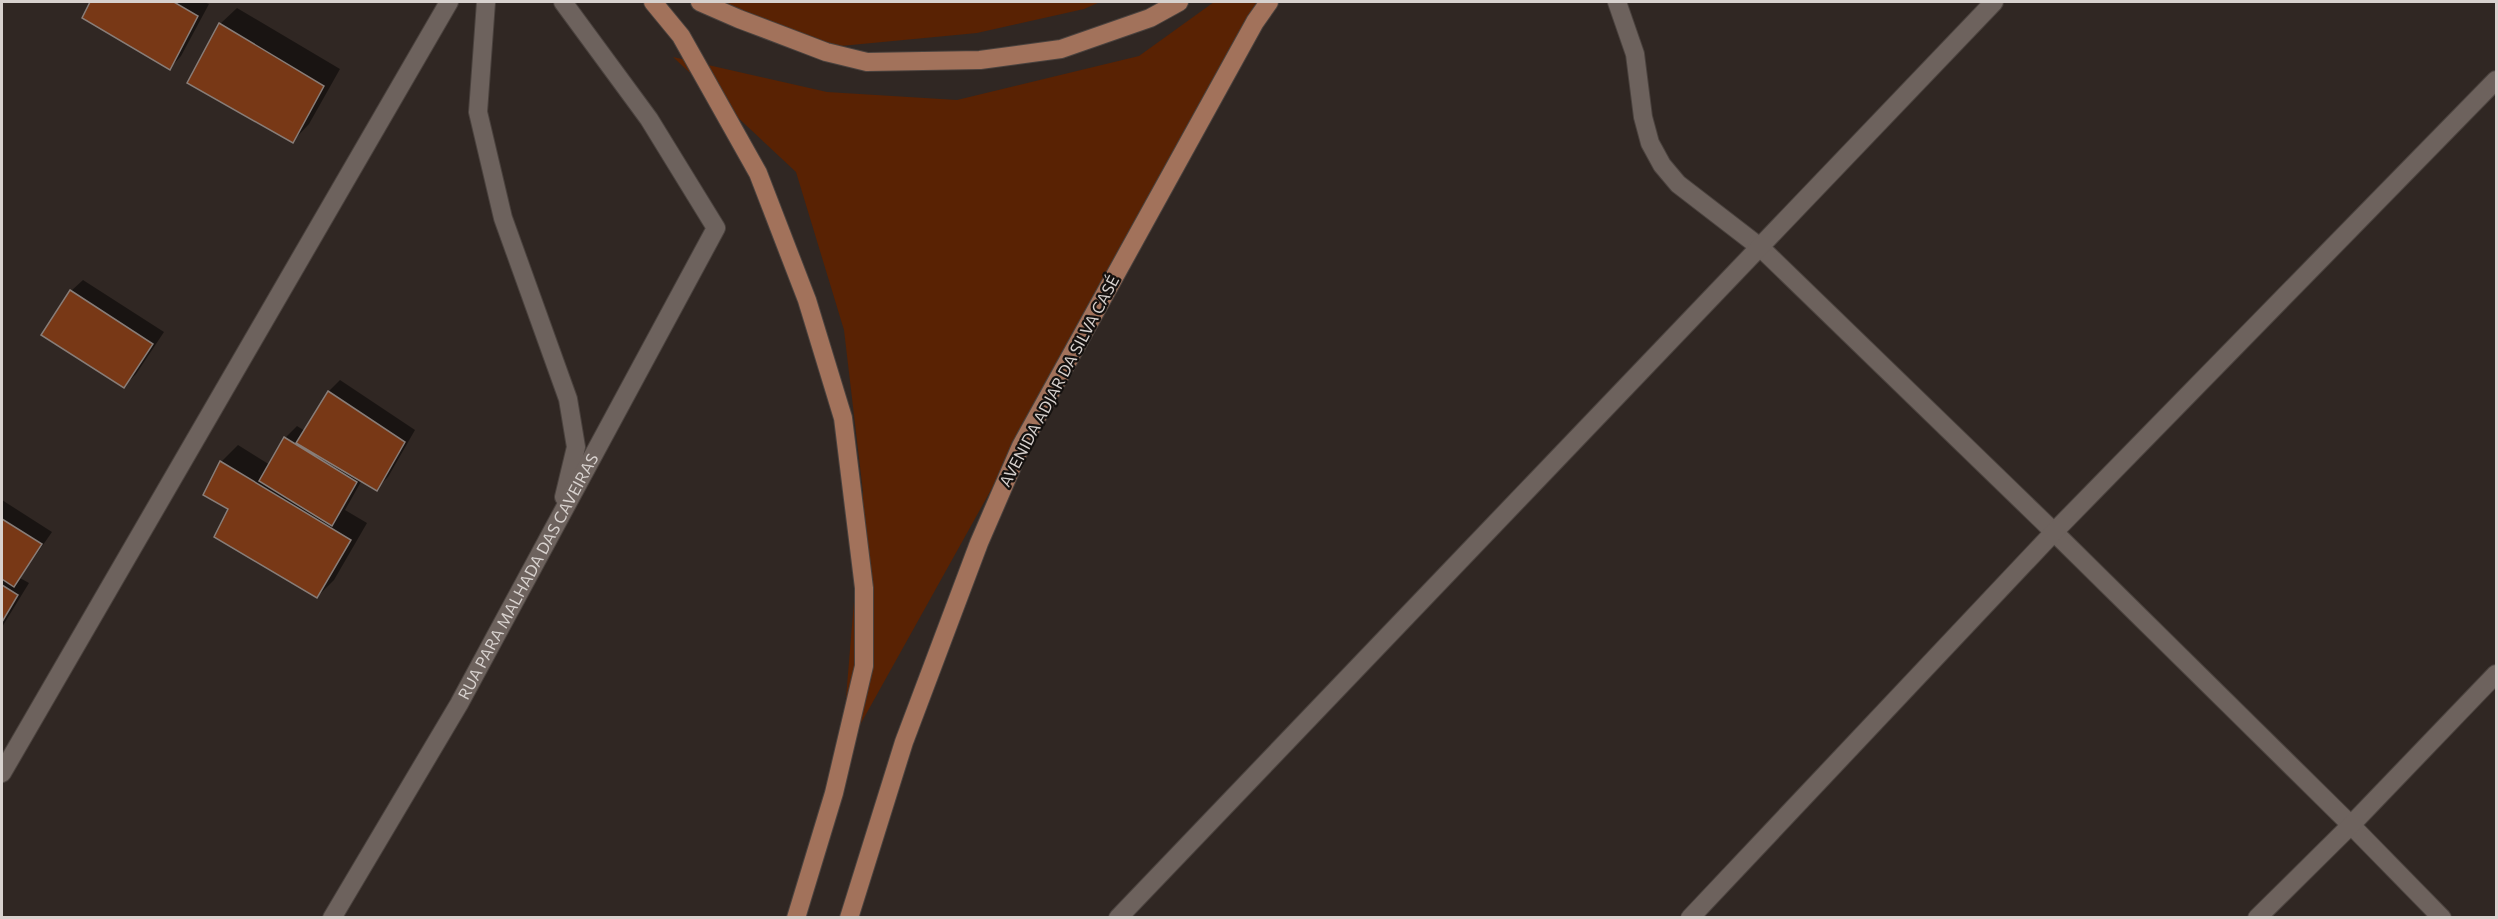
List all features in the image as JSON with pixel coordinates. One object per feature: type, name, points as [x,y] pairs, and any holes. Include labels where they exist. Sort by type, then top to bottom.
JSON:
[{"type":"main road","points":[[653,2],[681,36],[758,173],[807,300],[843,418],[864,588],[864,666],[834,793],[796,918]]},
{"type":"main road","points":[[700,2],[826,52],[867,62],[980,60],[1061,49],[1150,18],[1179,2]]},
{"type":"main road","name":"AVENIDA ADJAR DA SILVA CASÉ","points":[[849,918],[904,742],[978,543],[1021,446],[1165,182],[1255,22],[1269,2]]},
{"type":"street","points":[[2,773],[449,2]]},
{"type":"street","points":[[486,2],[478,112],[503,218],[568,399],[576,447],[559,520]]},
{"type":"street","name":"RUA PARA MALHADA DAS CAVEIRAS","points":[[332,918],[459,704],[716,228],[649,119],[563,2]]},
{"type":"street","points":[[1617,2],[1635,54],[1643,117],[1650,143],[1662,165],[1695,198],[1761,248],[2054,532],[2442,918]]},
{"type":"street","points":[[1118,918],[1994,2]]},
{"type":"street","points":[[1690,918],[2054,532],[2496,80]]},
{"type":"street","points":[[2257,918],[2351,825],[2496,674]]},
{"type":"shaded area","points":[[720,2],[1100,2],[1084,9],[977,33],[809,49]]},
{"type":"shaded area","points":[[1214,2],[1263,2],[841,759],[863,492],[844,330],[796,172],[673,57],[827,92],[957,100],[1139,56]]},
{"type":"building","points":[[90,2],[174,2],[198,16],[170,70],[82,18]]},
{"type":"building","points":[[219,23],[324,86],[293,143],[187,83]]},
{"type":"building","points":[[70,290],[153,344],[124,388],[41,335]]},
{"type":"building","points":[[328,391],[405,442],[377,491],[296,443]]},
{"type":"building","points":[[284,437],[357,482],[332,526],[259,481]]},
{"type":"building","points":[[220,461],[351,540],[317,598],[214,537],[228,509],[203,495]]},
{"type":"building","points":[[2,519],[42,544],[14,587],[2,579]]},
{"type":"building","points":[[2,585],[18,595],[2,622]]}]
